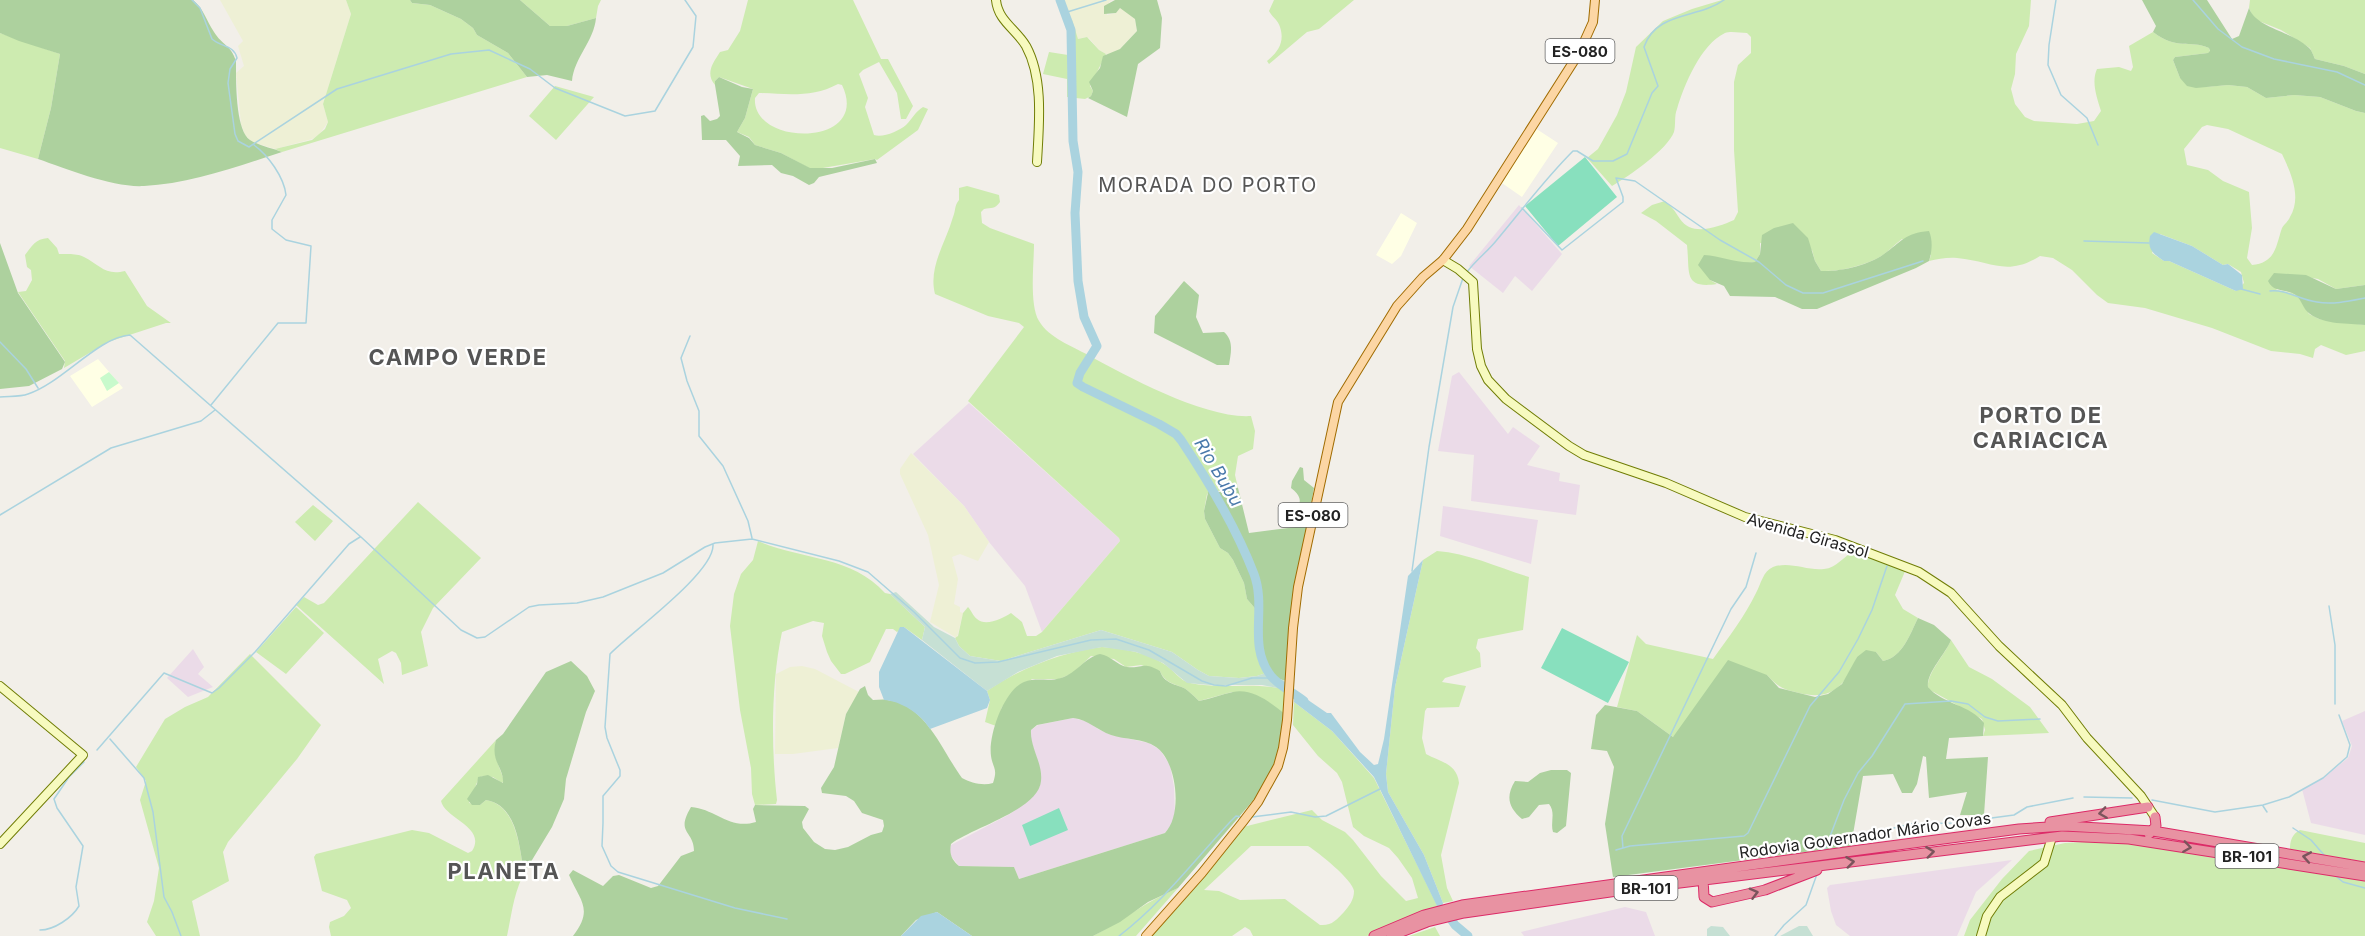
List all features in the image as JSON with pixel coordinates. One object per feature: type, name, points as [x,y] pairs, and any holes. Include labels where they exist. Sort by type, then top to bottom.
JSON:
[{"type":"highway","points":[[2019,830],[2033,824],[2148,807]]},
{"type":"highway","points":[[2074,836],[2080,831],[2142,837],[2153,831],[2155,818],[2178,835]]},
{"type":"highway","name":"Rodovia Governador Mário Covas","points":[[1374,936],[1426,918],[1463,909],[2019,830],[2088,826],[2153,831],[2365,867]]},
{"type":"highway","name":"Rodovia Governador Mário Covas","points":[[1463,909],[2074,836],[2129,838],[2365,876]]},
{"type":"highway","points":[[1797,860],[1785,865],[1706,876],[1703,882],[1706,899],[1712,902],[1719,901],[1780,885],[1828,865]]},
{"type":"highway","name":"Rodovia Governador Mário Covas","points":[[1392,936],[1426,918]]},
{"type":"main road","name":"ES-080","points":[[1146,936],[1242,824],[1273,778],[1283,748],[1293,628],[1302,566],[1338,402],[1397,306],[1443,260],[1467,229],[1579,53],[1593,22],[1596,0]]},
{"type":"street","points":[[996,0],[1000,16],[1026,46],[1034,70],[1039,120],[1037,162]]},
{"type":"street","name":"Avenida Girassol","points":[[1443,260],[1470,279],[1480,360],[1488,380],[1506,399],[1584,455],[1666,483],[1745,517],[1835,540],[1930,578],[1951,593],[1999,646],[2062,705],[2155,818]]},
{"type":"street","points":[[0,686],[82,755],[0,844]]},
{"type":"street","points":[[1981,936],[1987,916],[2000,897],[2044,863],[2052,837]]},
{"type":"shaded area","points":[[220,0],[346,0],[351,14],[323,104],[328,122],[319,135],[275,149],[252,142],[245,135],[241,124],[236,73],[244,66],[238,46],[243,41]]},
{"type":"shaded area","points":[[1063,0],[1112,0],[1109,2],[1107,15],[1116,13],[1120,8],[1126,10],[1135,19],[1137,31],[1120,49],[1106,54],[1099,50],[1089,38],[1078,39]]},
{"type":"shaded area","points":[[1535,128],[1558,143],[1522,197],[1499,181]]},
{"type":"shaded area","points":[[1519,205],[1562,254],[1532,291],[1515,276],[1503,293],[1469,266]]},
{"type":"shaded area","points":[[1401,213],[1417,223],[1401,256],[1392,264],[1376,255]]},
{"type":"shaded area","points":[[98,359],[123,388],[92,407],[70,376]]},
{"type":"shaded area","points":[[1459,372],[1508,434],[1513,427],[1540,446],[1527,465],[1560,473],[1559,481],[1580,485],[1576,515],[1471,501],[1474,455],[1438,451],[1452,376]]},
{"type":"shaded area","points":[[969,403],[1120,541],[1042,632],[1025,586],[989,542],[964,506],[913,454]]},
{"type":"shaded area","points":[[911,453],[964,506],[989,542],[978,561],[960,554],[952,557],[958,579],[954,604],[960,607],[960,612],[963,613],[957,638],[930,622],[939,585],[928,535],[900,474],[900,469]]},
{"type":"shaded area","points":[[1443,506],[1538,520],[1531,564],[1440,536]]},
{"type":"shaded area","points":[[896,592],[934,627],[955,638],[959,646],[970,656],[1001,661],[1101,630],[1172,652],[1209,676],[1239,678],[1269,672],[1274,678],[1287,681],[1287,690],[1262,685],[1187,683],[1163,663],[1136,652],[1102,647],[1057,656],[1018,672],[987,691],[922,640],[925,627],[890,594]]},
{"type":"shaded area","points":[[193,649],[204,667],[198,674],[213,687],[188,697],[167,678]]},
{"type":"shaded area","points":[[802,666],[815,669],[859,692],[846,714],[838,748],[775,754],[776,674],[790,667]]},
{"type":"shaded area","points":[[2365,711],[2365,835],[2311,823],[2302,789],[2322,779],[2348,758],[2352,746],[2342,721]]},
{"type":"shaded area","points":[[1073,718],[1089,722],[1111,735],[1149,743],[1160,750],[1170,765],[1174,787],[1175,816],[1170,827],[1165,833],[1019,879],[1014,867],[959,866],[949,851],[951,845],[1010,814],[1034,795],[1040,786],[1040,769],[1031,740],[1031,730],[1038,725]]},
{"type":"shaded area","points":[[2012,860],[1976,892],[1957,936],[1850,936],[1836,925],[1831,911],[1827,888],[1830,885]]},
{"type":"shaded area","points":[[1625,907],[1646,912],[1655,936],[1524,936],[1521,932]]},
{"type":"shaded area","points":[[1711,926],[1723,927],[1730,936],[1707,936],[1707,929]]},
{"type":"shaded area","points":[[1799,926],[1807,926],[1813,936],[1780,936]]},
{"type":"green space","points":[[0,0],[193,0],[236,61],[236,91],[241,126],[245,134],[254,142],[282,152],[197,178],[144,186],[105,181],[38,159],[51,108],[60,54],[0,33]]},
{"type":"green space","points":[[346,0],[410,0],[412,3],[430,5],[461,19],[473,28],[477,35],[508,53],[527,77],[282,152],[275,149],[312,140],[325,129],[328,122],[323,104],[351,14]]},
{"type":"green space","points":[[410,0],[520,0],[550,26],[567,26],[596,18],[592,34],[576,65],[572,81],[547,75],[527,77],[508,53],[477,35],[473,28],[461,19],[430,5],[412,3]]},
{"type":"green space","points":[[520,0],[601,0],[596,18],[567,26],[550,26]]},
{"type":"green space","points":[[748,0],[853,0],[881,59],[888,59],[913,106],[906,119],[901,119],[897,93],[879,62],[863,70],[859,74],[868,98],[865,107],[874,135],[886,135],[899,130],[923,107],[928,109],[918,130],[877,160],[817,169],[809,168],[781,153],[755,145],[749,137],[737,132],[745,118],[753,89],[719,77],[715,85],[710,72],[720,52],[728,50],[740,31]],"holes":[[[838,84],[842,85],[847,106],[840,120],[827,130],[808,134],[789,132],[771,125],[759,114],[755,98],[759,93],[809,93]]]},
{"type":"green space","points":[[1115,0],[1157,0],[1162,18],[1160,48],[1138,64],[1127,117],[1088,98],[1093,91],[1089,82],[1100,68],[1103,56],[1120,49],[1137,31],[1135,19],[1120,8],[1116,13],[1104,14],[1104,6]]},
{"type":"green space","points":[[1274,0],[1354,0],[1319,29],[1307,32],[1269,64],[1267,61],[1277,50],[1282,37],[1279,25],[1269,11]]},
{"type":"green space","points":[[1722,0],[2031,0],[2029,26],[2016,54],[2015,74],[2011,89],[2015,104],[2025,117],[2034,121],[2077,124],[2094,121],[2101,111],[2095,85],[2097,69],[2119,67],[2131,71],[2133,67],[2129,46],[2153,32],[2176,43],[2195,44],[2209,48],[2208,53],[2175,57],[2173,60],[2180,78],[2205,87],[2228,85],[2247,87],[2266,98],[2294,95],[2320,97],[2365,113],[2365,285],[2336,289],[2318,279],[2295,275],[2276,290],[2299,297],[2309,314],[2319,319],[2365,325],[2365,351],[2346,355],[2321,345],[2315,349],[2313,358],[2300,354],[2271,351],[2212,328],[2145,308],[2108,303],[2072,270],[2053,258],[2040,256],[2018,266],[2008,267],[1957,258],[1929,261],[1931,255],[1902,239],[1883,255],[1869,262],[1828,271],[1821,271],[1812,250],[1760,243],[1760,254],[1755,262],[1741,264],[1731,261],[1710,280],[1717,284],[1698,284],[1690,277],[1687,245],[1656,221],[1641,213],[1652,205],[1665,201],[1691,228],[1706,229],[1734,220],[1738,212],[1734,150],[1734,82],[1738,65],[1751,53],[1751,37],[1747,33],[1727,32],[1708,46],[1684,89],[1676,112],[1674,132],[1670,139],[1664,147],[1637,169],[1612,186],[1587,158],[1598,149],[1617,115],[1626,92],[1636,47],[1663,21]],"holes":[[[2207,125],[2228,129],[2282,154],[2289,169],[2295,193],[2293,209],[2282,228],[2274,252],[2260,264],[2252,265],[2247,258],[2252,228],[2249,192],[2223,181],[2208,170],[2187,165],[2184,149],[2202,127]],[[2160,234],[2192,246],[2223,265],[2228,264],[2241,272],[2244,283],[2236,291],[2169,261],[2164,261],[2152,253]]]},
{"type":"green space","points":[[2142,0],[2207,0],[2232,39],[2239,36],[2249,8],[2253,15],[2266,25],[2293,37],[2308,47],[2315,59],[2365,74],[2365,113],[2320,97],[2294,95],[2266,98],[2247,87],[2228,85],[2196,88],[2187,86],[2180,78],[2173,60],[2175,57],[2208,53],[2209,48],[2169,41],[2153,32],[2156,26]]},
{"type":"green space","points":[[2250,0],[2365,0],[2365,74],[2315,59],[2310,48],[2281,30],[2254,19],[2249,8]]},
{"type":"green space","points":[[1072,20],[1078,39],[1087,37],[1106,54],[1090,86],[1093,91],[1091,96],[1085,99],[1067,97],[1067,79],[1043,74],[1049,52],[1068,55]]},
{"type":"green space","points":[[0,33],[60,54],[51,108],[38,159],[0,148]]},
{"type":"green space","points":[[719,77],[753,89],[745,118],[737,132],[749,138],[755,145],[781,153],[810,168],[832,168],[875,159],[877,163],[819,177],[809,185],[793,176],[781,173],[772,165],[738,166],[740,156],[726,140],[702,140],[701,116],[704,115],[710,121],[720,116],[715,85]]},
{"type":"green space","points":[[555,86],[594,97],[556,140],[529,116]]},
{"type":"green space","points":[[1585,157],[1617,197],[1558,246],[1525,206]]},
{"type":"green space","points":[[967,186],[999,195],[998,205],[981,212],[982,223],[1034,244],[1034,305],[1039,321],[1049,332],[1061,341],[1168,395],[1212,411],[1251,416],[1255,431],[1253,449],[1238,456],[1235,475],[1238,488],[1234,485],[1216,492],[1214,488],[1207,494],[1204,511],[1205,519],[1220,548],[1233,560],[1244,583],[1247,599],[1259,613],[1260,653],[1269,672],[1239,678],[1209,676],[1172,652],[1101,630],[1001,661],[970,656],[959,646],[955,638],[958,636],[963,613],[968,607],[976,618],[985,622],[994,621],[1011,613],[1022,622],[1027,636],[1036,636],[1042,632],[1120,541],[968,401],[1024,327],[1019,323],[988,316],[935,294],[933,284],[936,264],[959,200],[959,188]]},
{"type":"green space","points":[[1793,223],[1808,238],[1815,261],[1821,271],[1854,267],[1878,258],[1909,236],[1929,231],[1932,242],[1929,261],[1817,309],[1802,309],[1775,297],[1730,296],[1724,286],[1710,280],[1698,265],[1704,255],[1755,262],[1760,254],[1762,235],[1774,228]]},
{"type":"green space","points":[[48,238],[59,254],[81,256],[107,271],[125,271],[147,306],[171,323],[108,342],[64,368],[65,361],[18,292],[26,291],[32,280],[25,255],[37,241]]},
{"type":"green space","points":[[0,243],[18,293],[65,362],[62,369],[29,386],[0,389]]},
{"type":"green space","points":[[2274,273],[2306,275],[2336,289],[2365,285],[2365,325],[2330,322],[2316,318],[2307,312],[2295,295],[2275,289],[2270,285],[2268,281]]},
{"type":"green space","points":[[1184,281],[1199,295],[1196,317],[1203,333],[1224,332],[1227,335],[1231,347],[1229,365],[1217,365],[1154,333],[1155,316]]},
{"type":"green space","points":[[109,372],[119,383],[107,391],[100,378]]},
{"type":"green space","points":[[1300,467],[1303,468],[1304,480],[1314,488],[1289,624],[1287,681],[1274,678],[1264,664],[1260,653],[1259,613],[1247,599],[1244,583],[1233,560],[1220,548],[1205,519],[1204,511],[1209,488],[1212,486],[1216,492],[1220,492],[1230,484],[1238,488],[1249,533],[1296,527],[1300,520],[1296,517],[1293,508],[1299,505],[1300,500],[1291,488],[1292,481]]},
{"type":"green space","points":[[418,502],[481,558],[433,608],[421,632],[428,666],[402,675],[401,663],[396,653],[392,651],[378,659],[384,684],[296,605],[304,597],[318,605],[324,603]]},
{"type":"green space","points":[[313,505],[333,521],[315,541],[295,522]]},
{"type":"green space","points":[[758,541],[841,565],[857,572],[872,581],[885,593],[890,594],[925,627],[922,640],[904,627],[897,632],[893,629],[886,629],[870,662],[845,674],[841,674],[827,652],[822,636],[824,623],[813,621],[782,632],[778,652],[773,716],[777,800],[776,804],[755,805],[730,626],[734,594],[741,574],[753,560]]},
{"type":"green space","points":[[1437,551],[1472,558],[1529,577],[1523,630],[1478,639],[1476,648],[1480,653],[1481,667],[1445,678],[1442,682],[1466,686],[1459,707],[1427,708],[1425,711],[1422,738],[1426,754],[1451,767],[1458,776],[1459,783],[1441,855],[1447,888],[1453,901],[1443,903],[1424,855],[1388,792],[1386,774],[1395,687],[1423,560]]},
{"type":"green space","points":[[1855,551],[1906,569],[1895,595],[1903,609],[1918,618],[1901,650],[1890,659],[1883,661],[1876,652],[1857,657],[1842,683],[1829,693],[1820,695],[1785,689],[1767,675],[1673,737],[1637,711],[1617,707],[1637,635],[1646,644],[1713,659],[1742,618],[1770,569],[1779,565],[1829,568]]},
{"type":"green space","points":[[296,607],[324,633],[286,674],[256,652]]},
{"type":"green space","points":[[1918,618],[1934,625],[1951,640],[1930,676],[1928,687],[1941,697],[1972,712],[1984,723],[1983,736],[1949,738],[1946,759],[1988,757],[1984,815],[1960,815],[1967,792],[1929,798],[1926,757],[1923,756],[1917,784],[1912,793],[1902,793],[1893,774],[1863,776],[1851,846],[1613,877],[1605,824],[1614,767],[1607,751],[1591,749],[1596,715],[1605,705],[1637,711],[1673,737],[1728,660],[1767,675],[1779,688],[1815,697],[1828,694],[1842,684],[1857,657],[1866,650],[1876,652],[1883,661],[1896,655],[1905,644]]},
{"type":"green space","points":[[1562,628],[1629,662],[1608,703],[1541,668]]},
{"type":"green space","points":[[1951,640],[1969,667],[1992,679],[2030,707],[2049,733],[1983,736],[1985,730],[1982,719],[1930,690],[1928,682],[1930,676]]},
{"type":"green space","points":[[1102,647],[1126,650],[1150,657],[1190,683],[1214,686],[1263,686],[1287,690],[1286,715],[1232,692],[1199,701],[1184,688],[1167,680],[1160,671],[1141,665],[1126,667],[1114,659],[1091,656],[1073,673],[1059,679],[1032,679],[1002,707],[996,726],[985,722],[990,700],[987,691],[999,683],[1027,668],[1058,657]]},
{"type":"green space","points":[[250,654],[321,725],[297,759],[228,842],[223,852],[229,881],[192,901],[200,936],[156,936],[147,922],[154,901],[159,868],[140,800],[146,781],[136,767],[165,719],[208,697]]},
{"type":"green space","points":[[1104,655],[1127,667],[1154,668],[1160,671],[1167,681],[1184,688],[1199,701],[1233,692],[1248,692],[1261,697],[1286,715],[1276,764],[1262,790],[1178,888],[1148,902],[1120,922],[1093,936],[972,936],[937,912],[916,920],[901,936],[573,936],[583,919],[584,912],[581,899],[569,875],[573,870],[603,886],[613,876],[619,875],[651,888],[658,886],[681,856],[694,851],[685,827],[691,807],[708,811],[730,821],[746,824],[756,822],[753,809],[755,805],[805,806],[809,809],[802,822],[803,828],[814,842],[825,849],[835,850],[848,847],[882,832],[883,820],[862,813],[854,801],[846,796],[822,793],[821,788],[834,767],[846,714],[860,689],[865,686],[868,695],[873,700],[901,703],[923,719],[962,778],[989,784],[993,783],[995,774],[991,756],[992,737],[999,714],[1010,694],[1024,682],[1067,676],[1094,656]],"holes":[[[1073,718],[1111,735],[1151,744],[1163,754],[1173,776],[1176,802],[1171,825],[1165,833],[1019,879],[1014,867],[959,866],[950,851],[951,844],[1017,809],[1029,801],[1037,791],[1041,774],[1032,743],[1031,730],[1037,725]]]},
{"type":"green space","points":[[571,661],[587,676],[595,691],[586,712],[566,779],[564,799],[552,827],[526,870],[523,867],[514,826],[504,809],[486,800],[480,805],[472,805],[467,799],[477,784],[478,777],[488,775],[503,783],[495,754],[496,740],[503,734],[546,672]]},
{"type":"green space","points":[[1294,702],[1332,731],[1374,778],[1437,905],[1442,908],[1395,923],[1367,936],[1253,936],[1245,927],[1232,936],[1149,936],[1243,827],[1312,810],[1322,820],[1345,832],[1381,876],[1406,901],[1418,898],[1412,878],[1389,848],[1364,836],[1353,827],[1342,782],[1337,773],[1318,756],[1293,725]],"holes":[[[1251,846],[1308,846],[1342,874],[1354,891],[1348,907],[1339,918],[1331,923],[1320,925],[1285,899],[1240,900],[1219,891],[1204,890]]]},
{"type":"green space","points":[[496,740],[496,756],[504,781],[502,783],[493,777],[482,776],[478,780],[469,803],[480,805],[486,800],[496,803],[503,809],[514,826],[523,867],[526,870],[516,894],[507,936],[331,936],[330,922],[344,916],[351,908],[347,900],[322,891],[314,857],[316,854],[412,830],[429,833],[468,853],[472,851],[475,843],[470,829],[450,813],[441,801]]},
{"type":"green space","points":[[1567,770],[1571,773],[1566,826],[1557,833],[1553,832],[1552,811],[1549,804],[1539,805],[1529,817],[1522,819],[1511,806],[1509,797],[1515,781],[1528,782],[1540,773]]},
{"type":"green space","points":[[1059,808],[1068,830],[1030,846],[1022,825]]},
{"type":"green space","points":[[2300,830],[2365,843],[2365,862],[2290,849],[2292,838]]},
{"type":"green space","points":[[2104,841],[2145,844],[2365,880],[2365,936],[1964,936],[1970,920],[2002,879],[2029,851],[2065,843]]},
{"type":"green space","points":[[1178,888],[1136,936],[1093,936],[1156,898]]},
{"type":"green space","points":[[1435,927],[1440,936],[1409,936]]},
{"type":"water","points":[[2154,232],[2192,246],[2223,265],[2228,264],[2242,275],[2243,289],[2236,291],[2169,261],[2164,261],[2150,248],[2150,236]]},
{"type":"water","points":[[1423,560],[1395,687],[1386,774],[1388,792],[1424,855],[1443,903],[1442,908],[1437,906],[1374,777],[1332,731],[1294,702],[1295,691],[1327,713],[1331,713],[1360,752],[1374,765],[1378,764],[1384,739],[1408,576]]},
{"type":"water","points":[[900,627],[904,627],[987,691],[990,700],[987,708],[930,729],[910,709],[884,700],[879,687],[879,672]]},
{"type":"water","points":[[937,912],[972,936],[901,936],[921,916]]},
{"type":"waterway","points":[[192,0],[200,8],[212,39],[230,48],[237,58],[230,69],[228,83],[235,134],[238,141],[249,147],[337,89],[451,54],[489,50],[530,69],[555,88],[625,116],[655,111],[693,47],[696,16],[685,0]]},
{"type":"waterway","name":"Rio Bubu","points":[[1060,0],[1071,30],[1073,141],[1078,172],[1075,213],[1078,281],[1084,317],[1097,346],[1080,373],[1077,383],[1159,424],[1176,434],[1181,440],[1221,505],[1254,574],[1259,600],[1260,652],[1264,664],[1274,680],[1304,701]]},
{"type":"waterway","name":"Rio Bubu","points":[[1064,13],[1106,0]]},
{"type":"waterway","points":[[1467,272],[1573,151],[1593,161],[1613,161],[1627,154],[1652,93],[1658,86],[1644,47],[1650,35],[1668,21],[1714,6],[1724,0]]},
{"type":"waterway","points":[[2056,0],[2048,65],[2061,95],[2087,118],[2098,145]]},
{"type":"waterway","points":[[2193,0],[2218,29],[2242,47],[2274,59],[2337,72],[2365,85]]},
{"type":"waterway","points":[[211,405],[278,323],[306,323],[311,246],[286,240],[272,229],[272,220],[286,195],[285,188],[265,154],[254,145]]},
{"type":"waterway","points":[[1522,208],[1562,250],[1623,202],[1616,178],[1635,181],[1720,240],[1759,262],[1786,285],[1803,293],[1823,293],[1923,261]]},
{"type":"waterway","points":[[2084,241],[2149,243]]},
{"type":"waterway","points":[[1412,571],[1429,447],[1453,307],[1463,278]]},
{"type":"waterway","points":[[2241,289],[2260,294]]},
{"type":"waterway","points":[[2270,291],[2323,303],[2365,298]]},
{"type":"waterway","points":[[0,397],[25,395],[41,388],[105,344],[130,335],[361,537],[461,630],[477,638],[485,637],[529,607],[577,603],[603,597],[663,573],[715,543],[752,539],[839,561],[868,572],[914,612],[960,658],[975,663],[998,662],[1091,640],[1116,639],[1149,650],[1202,681],[1214,685],[1226,686],[1252,678],[1273,678]]},
{"type":"waterway","points":[[690,336],[681,358],[699,411],[699,436],[723,466],[748,521],[752,538]]},
{"type":"waterway","points":[[0,342],[26,369],[38,388]]},
{"type":"waterway","points":[[0,515],[111,448],[201,421],[215,410]]},
{"type":"waterway","points":[[97,750],[164,673],[212,693],[219,688],[255,652],[349,544],[360,537]]},
{"type":"waterway","points":[[713,545],[710,557],[686,586],[610,654],[605,727],[620,776],[603,796],[602,846],[611,866],[618,872],[735,908],[787,919]]},
{"type":"waterway","points":[[1623,848],[1622,836],[1731,609],[1746,587],[1756,553]]},
{"type":"waterway","points":[[1616,850],[1630,846],[1744,836],[1748,833],[1810,706],[1839,672],[1858,639],[1872,610],[1887,566]]},
{"type":"waterway","points":[[2329,606],[2335,645],[2335,704]]},
{"type":"waterway","points":[[1824,852],[1844,800],[1858,773],[1872,756],[1905,704],[1951,701],[1968,704],[1985,717],[1998,721],[2040,719]]},
{"type":"waterway","points":[[2152,800],[2215,812],[2263,805],[2289,797],[2323,778],[2347,757],[2350,745],[2339,715]]},
{"type":"waterway","points":[[110,739],[144,778],[153,812],[164,897],[181,936]]},
{"type":"waterway","points":[[40,930],[51,928],[62,922],[79,906],[76,887],[83,846],[57,808],[54,799],[69,777],[84,762]]},
{"type":"waterway","points":[[1252,817],[1291,812],[1315,817],[1326,816],[1380,789]]},
{"type":"waterway","points":[[2084,797],[2132,798]]},
{"type":"waterway","points":[[1827,841],[1847,839],[1911,824],[1954,823],[2014,815],[2027,807],[2073,798]]},
{"type":"waterway","points":[[2263,806],[2267,812]]},
{"type":"waterway","points":[[1119,936],[1164,896],[1236,816],[1241,817]]},
{"type":"waterway","points":[[2293,828],[2311,840],[2324,855]]},
{"type":"waterway","points":[[1775,936],[1806,905],[1817,874]]},
{"type":"waterway","points":[[2337,877],[2343,882],[2365,888]]},
{"type":"waterway","name":"Rio Bubu","points":[[1446,912],[1455,925],[1468,936]]},
{"type":"district","name":"MORADA DO PORTO","points":[[1208,185]]},
{"type":"district","name":"CAMPO VERDE","points":[[458,357]]},
{"type":"district","name":"PORTO DE CARIACICA","points":[[2041,428]]},
{"type":"district","name":"PLANETA","points":[[504,871]]}]
